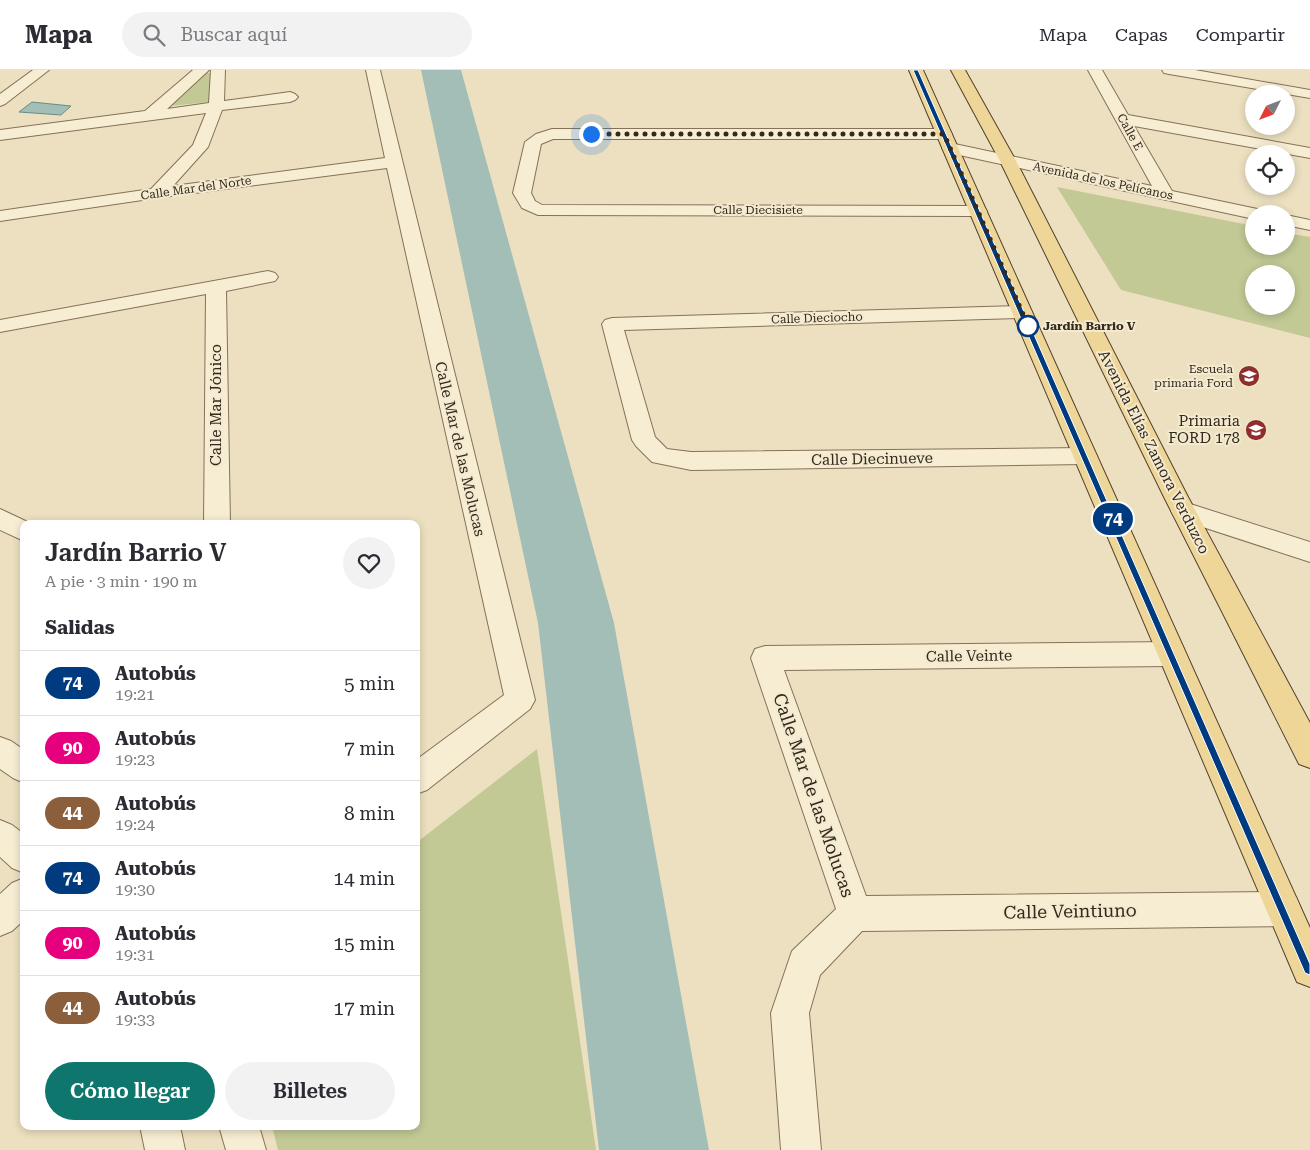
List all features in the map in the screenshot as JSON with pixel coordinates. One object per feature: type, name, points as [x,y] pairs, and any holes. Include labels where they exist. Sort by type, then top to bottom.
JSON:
[{"type":"main road","points":[[916,70],[1310,969]]},
{"type":"main road","name":"Avenida Elías Zamora Verduzco","points":[[958,70],[1008,161],[1184,512],[1310,754]]},
{"type":"street","points":[[0,101],[42,70]]},
{"type":"street","points":[[150,115],[202,70]]},
{"type":"street","points":[[156,193],[209,166],[218,70]]},
{"type":"street","name":"Calle Mar de las Molucas","points":[[373,70],[520,700],[420,776]]},
{"type":"street","name":"Calle E","points":[[1096,70],[1165,194]]},
{"type":"street","points":[[1169,70],[1310,94]]},
{"type":"street","points":[[0,134],[290,97]]},
{"type":"street","points":[[1123,119],[1310,153]]},
{"type":"street","name":"Avenida de los Pelícanos","points":[[538,210],[528,204],[522,194],[533,142],[542,136],[552,134],[947,141],[1008,161],[1245,212]]},
{"type":"street","name":"Calle Mar del Norte","points":[[0,216],[156,193],[209,166],[393,162]]},
{"type":"street","name":"Calle Diecisiete","points":[[538,210],[978,211]]},
{"type":"street","points":[[1295,222],[1310,225]]},
{"type":"street","points":[[0,326],[268,277]]},
{"type":"street","name":"Calle Mar Jónico","points":[[216,286],[217,520]]},
{"type":"street","name":"Calle Dieciocho","points":[[660,456],[644,440],[612,324],[1022,312]]},
{"type":"street","name":"Calle Diecinueve","points":[[660,456],[691,461],[1085,456]]},
{"type":"street","points":[[1184,512],[1310,552]]},
{"type":"street","points":[[0,520],[20,529]]},
{"type":"street","name":"Calle Veinte","points":[[766,658],[1172,654]]},
{"type":"street","name":"Calle Mar de las Molucas","points":[[766,658],[855,914],[804,964],[790,1013],[801,1150]]},
{"type":"street","points":[[0,751],[20,765]]},
{"type":"street","points":[[0,836],[20,853]]},
{"type":"street","points":[[0,919],[20,899]]},
{"type":"street","name":"Calle Veintiuno","points":[[855,914],[1284,909]]},
{"type":"street","points":[[161,1130],[165,1150]]},
{"type":"street","points":[[240,1130],[246,1150]]},
{"type":"green space","points":[[205,73],[212,73],[210,102],[170,106]]},
{"type":"green space","points":[[1057,187],[1245,224],[1245,255],[1295,255],[1295,234],[1310,237],[1310,338],[1121,290]]},
{"type":"green space","points":[[537,749],[596,1150],[278,1150],[273,1130],[420,1130],[420,840]]},
{"type":"water","points":[[32,102],[71,106],[61,115],[19,112]]},
{"type":"waterway","points":[[441,70],[576,623],[654,1150]]},
{"type":"bus line","name":"74","points":[[916,70],[1310,969]]},
{"type":"place","name":"Jardín Barrio V","points":[[1028,326]]},
{"type":"place","name":"Escuela primaria Ford","points":[[1249,376]]},
{"type":"place","name":"Primaria FORD 178","points":[[1256,430]]},
{"type":"route","points":[[591,134],[944,134],[1030,330],[1028,326]]}]
